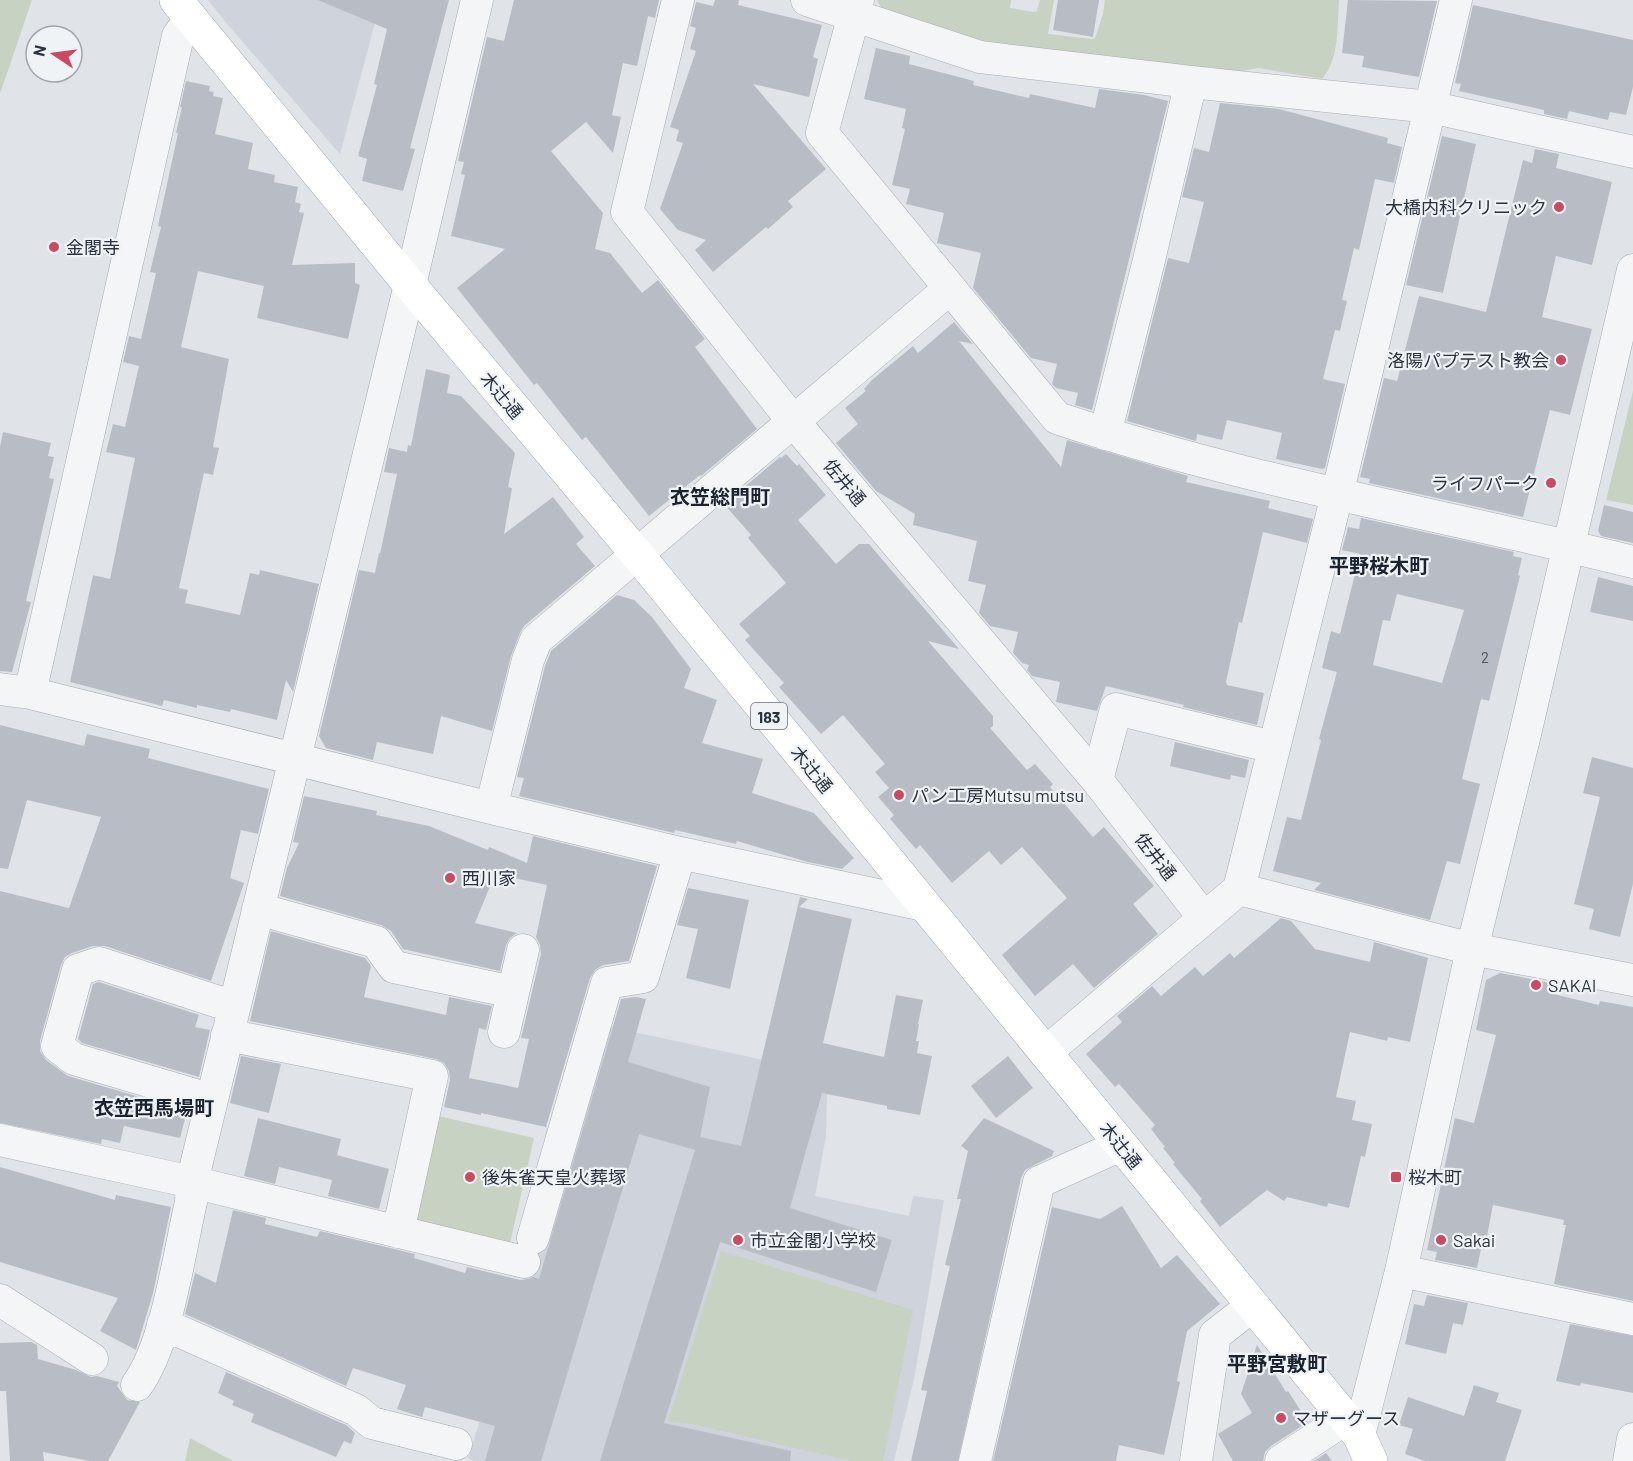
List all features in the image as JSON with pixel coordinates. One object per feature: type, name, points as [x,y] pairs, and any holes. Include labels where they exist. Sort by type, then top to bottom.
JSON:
[{"type":"main road","name":"木辻通","points":[[183,9],[410,285],[636,553],[1121,1144],[1358,1438]]},
{"type":"street","points":[[137,1385],[145,1374],[164,1324],[191,1202],[192,1182],[230,1021],[410,285],[477,0]]},
{"type":"street","name":"佐井通","points":[[678,0],[627,212],[793,421],[1097,780],[1204,918]]},
{"type":"street","points":[[807,0],[856,8],[980,57],[1430,107],[1633,152]]},
{"type":"street","points":[[1045,1053],[1239,889],[1456,0]]},
{"type":"street","points":[[856,8],[822,134],[1057,418],[1105,434],[1337,495],[1633,562]]},
{"type":"street","points":[[183,9],[15,691],[680,853],[924,905]]},
{"type":"street","points":[[1105,434],[1191,82]]},
{"type":"street","points":[[1281,1461],[1358,1438],[1401,1271],[1472,949],[1633,270]]},
{"type":"street","points":[[491,808],[528,660],[536,640],[949,289]]},
{"type":"street","points":[[1097,780],[1116,709],[1273,747]]},
{"type":"street","points":[[0,1140],[192,1182],[398,1232],[529,1250],[608,982],[643,977],[680,853]]},
{"type":"street","points":[[1239,889],[1472,949],[1633,981]]},
{"type":"street","points":[[258,909],[376,942],[394,967],[513,992]]},
{"type":"street","points":[[504,1032],[523,950]]},
{"type":"street","points":[[212,1100],[74,1059],[57,1046],[78,970],[99,963],[230,1021],[432,1076],[398,1232]]},
{"type":"street","points":[[975,1461],[1039,1182],[1121,1144]]},
{"type":"street","points":[[1401,1271],[1633,1319]]},
{"type":"street","points":[[0,1300],[92,1359]]},
{"type":"street","points":[[1196,1461],[1215,1335],[1252,1306]]},
{"type":"street","points":[[164,1324],[356,1410],[372,1423],[456,1444]]},
{"type":"street","points":[[1629,1461],[1633,1439]]},
{"type":"shaded area","points":[[208,0],[381,0],[340,154],[228,25]]},
{"type":"shaded area","name":"市立金閣小学校","points":[[606,1026],[824,1073],[827,1095],[826,1136],[815,1196],[909,1216],[913,1196],[944,1200],[915,1375],[894,1461],[474,1461],[468,1458]]},
{"type":"green space","points":[[0,0],[32,0],[0,94]]},
{"type":"green space","points":[[877,0],[1011,0],[1010,8],[1033,12],[1037,11],[1040,0],[1054,0],[1048,34],[1092,39],[1095,38],[1103,14],[1105,0],[1339,0],[1335,52],[1328,71],[1322,79],[1258,68],[1236,72],[1211,67],[1198,68],[963,40],[882,9]]},
{"type":"green space","points":[[1633,391],[1633,505],[1606,500]]},
{"type":"green space","points":[[434,1115],[534,1138],[510,1243],[409,1219]]},
{"type":"green space","points":[[721,1251],[913,1310],[883,1461],[851,1461],[692,1424],[668,1422]]},
{"type":"green space","points":[[190,1438],[233,1461],[185,1461]]},
{"type":"building","points":[[318,0],[449,0],[410,148],[415,149],[403,191],[362,181],[367,159],[358,156],[377,85],[374,84],[387,29]]},
{"type":"building","points":[[514,0],[659,0],[655,18],[648,16],[637,66],[623,63],[612,115],[621,117],[613,153],[586,122],[551,151],[603,213],[595,249],[610,253],[642,293],[658,280],[705,339],[695,347],[757,429],[649,516],[586,437],[582,440],[537,383],[534,385],[457,288],[505,249],[451,236],[465,175],[461,174],[464,162],[458,161],[487,37],[504,41]]},
{"type":"building","points":[[715,0],[739,0],[738,5],[822,25],[813,57],[818,59],[809,97],[753,84],[826,169],[788,201],[793,207],[713,272],[695,250],[706,240],[678,230],[660,209],[683,143],[676,141],[679,130],[670,127],[696,51],[690,49],[696,28],[690,26],[696,2],[713,6]]},
{"type":"building","points":[[1058,0],[1099,0],[1093,37],[1053,30]]},
{"type":"building","points":[[1348,0],[1437,1],[1419,77],[1362,67],[1364,56],[1342,53]]},
{"type":"building","points":[[1473,5],[1633,40],[1633,87],[1626,115],[1610,112],[1608,120],[1569,111],[1567,119],[1544,114],[1544,110],[1459,91],[1461,84],[1455,83]]},
{"type":"building","points":[[876,48],[910,56],[909,64],[974,81],[973,85],[1029,98],[1030,94],[1095,108],[1099,89],[1168,101],[1092,410],[1075,405],[1078,393],[1056,388],[1052,384],[1057,364],[1031,358],[973,288],[981,253],[937,243],[944,213],[906,204],[910,189],[892,185],[905,129],[902,128],[906,109],[864,99]]},
{"type":"building","points":[[186,81],[210,86],[209,91],[214,92],[213,96],[223,98],[215,134],[253,143],[248,169],[275,175],[274,182],[298,187],[295,202],[301,204],[299,212],[304,213],[292,265],[355,263],[355,283],[360,285],[348,339],[257,318],[264,286],[198,271],[181,347],[229,359],[213,447],[219,448],[213,475],[204,473],[179,588],[188,590],[185,603],[240,615],[250,573],[259,575],[260,570],[319,584],[293,692],[286,680],[277,720],[231,709],[230,712],[197,705],[197,708],[164,700],[162,706],[70,682],[93,575],[110,579],[135,458],[106,452],[113,424],[125,427],[139,366],[123,362],[129,336],[141,339],[156,273],[150,272],[161,227],[158,226],[178,133],[176,133]]},
{"type":"building","points":[[1220,103],[1279,109],[1388,138],[1387,143],[1402,147],[1394,183],[1375,179],[1359,250],[1354,248],[1342,300],[1347,301],[1340,331],[1335,330],[1323,379],[1345,384],[1325,468],[1322,469],[1276,459],[1282,433],[1227,420],[1222,440],[1197,434],[1196,441],[1127,421],[1168,258],[1189,263],[1204,202],[1182,197],[1194,148],[1209,152]]},
{"type":"building","points":[[1442,136],[1476,144],[1443,293],[1406,285]]},
{"type":"building","points":[[1535,149],[1559,154],[1556,168],[1612,182],[1592,265],[1556,256],[1542,317],[1592,329],[1570,415],[1550,410],[1523,517],[1369,483],[1370,479],[1360,477],[1384,378],[1397,381],[1419,296],[1486,312],[1523,160],[1532,163]]},
{"type":"building","points":[[954,322],[973,344],[959,341],[1061,467],[1067,440],[1188,476],[1186,482],[1270,501],[1268,508],[1313,519],[1307,543],[1263,532],[1226,682],[1227,685],[1264,693],[1257,725],[1106,686],[1097,711],[1056,702],[1060,682],[1032,676],[1027,670],[1029,665],[1022,663],[1013,653],[1018,632],[990,626],[979,613],[986,585],[968,581],[977,541],[913,525],[915,514],[876,491],[836,443],[858,424],[845,408],[866,391],[864,389],[872,380],[913,346],[918,353]]},
{"type":"building","points":[[426,369],[450,375],[447,393],[461,396],[515,453],[508,487],[512,488],[504,534],[553,497],[584,537],[576,544],[595,566],[524,626],[511,656],[492,731],[441,716],[433,754],[377,742],[373,760],[326,748],[319,736],[359,570],[375,573],[380,554],[397,474],[384,472],[389,448],[407,452],[408,445],[411,446]]},
{"type":"building","points":[[3,432],[51,443],[48,456],[54,457],[49,478],[54,479],[26,601],[31,602],[12,672],[0,671],[0,447]]},
{"type":"building","points":[[786,454],[797,466],[799,464],[826,495],[798,520],[836,564],[859,544],[869,544],[959,649],[928,641],[993,716],[993,726],[990,728],[1027,770],[1035,764],[1053,784],[1050,787],[1093,837],[1104,827],[1154,886],[1133,904],[1158,934],[1094,988],[1073,964],[1035,996],[1002,955],[1067,898],[1022,847],[1001,865],[989,851],[952,883],[920,845],[916,849],[890,819],[894,815],[878,797],[889,788],[875,772],[885,764],[843,715],[821,734],[779,687],[784,683],[745,640],[750,636],[739,624],[786,583],[748,538],[751,535],[724,504]]},
{"type":"building","points":[[1604,505],[1633,512],[1633,543],[1601,536],[1598,531]]},
{"type":"building","points":[[1361,518],[1514,552],[1513,556],[1522,558],[1518,575],[1520,576],[1489,701],[1481,699],[1462,779],[1480,784],[1460,864],[1447,861],[1430,920],[1314,890],[1321,883],[1273,871],[1287,817],[1301,820],[1337,672],[1322,668],[1331,631],[1340,634],[1360,554],[1342,550],[1348,527],[1359,529]],"holes":[[[1397,594],[1464,610],[1442,683],[1373,665],[1383,620],[1390,621]]]},
{"type":"building","points":[[1598,577],[1633,586],[1633,621],[1590,612]]},
{"type":"building","points":[[617,595],[634,600],[652,617],[691,669],[684,688],[717,700],[702,743],[763,759],[752,793],[814,813],[854,858],[842,869],[808,862],[737,841],[736,844],[675,830],[674,833],[519,796],[524,778],[517,777],[545,666],[551,651]]},
{"type":"building","points":[[0,725],[84,746],[87,734],[150,749],[148,758],[269,789],[258,834],[241,830],[230,878],[244,883],[211,981],[105,946],[93,946],[72,953],[65,957],[61,965],[40,1041],[40,1051],[46,1060],[68,1076],[187,1111],[180,1138],[124,1126],[120,1143],[102,1139],[101,1144],[0,1123],[0,891],[69,908],[101,817],[27,800],[8,869],[0,868]]},
{"type":"building","points":[[1175,742],[1249,760],[1245,778],[1231,775],[1230,780],[1170,766]]},
{"type":"building","points":[[1592,757],[1633,768],[1633,884],[1620,937],[1589,929],[1594,909],[1574,904],[1600,797],[1583,793]]},
{"type":"building","points":[[304,796],[377,811],[376,815],[429,826],[527,863],[533,836],[657,866],[629,961],[603,965],[595,970],[590,978],[546,1127],[444,1107],[450,1080],[449,1071],[444,1063],[436,1059],[250,1021],[271,931],[365,958],[371,966],[364,997],[446,1015],[449,997],[492,1006],[486,1030],[479,1028],[469,1078],[518,1088],[529,1039],[521,1038],[541,954],[536,937],[547,885],[495,874],[475,923],[517,933],[506,945],[500,971],[403,949],[391,931],[381,925],[280,896],[287,868],[299,843],[293,842]]},
{"type":"building","points":[[688,888],[749,900],[730,989],[686,978],[698,929],[677,925]]},
{"type":"building","points":[[800,897],[808,899],[799,907],[852,919],[823,1043],[884,1057],[896,995],[923,1000],[916,1041],[919,1041],[917,1053],[932,1056],[920,1115],[822,1093],[790,1208],[892,1240],[876,1292],[720,1242],[664,1423],[791,1451],[790,1461],[600,1461],[695,1150],[639,1134],[541,1461],[485,1461],[495,1426],[425,1407],[422,1417],[397,1409],[406,1385],[353,1368],[346,1386],[185,1314],[195,1273],[216,1283],[233,1210],[266,1218],[265,1224],[317,1237],[320,1231],[415,1254],[414,1258],[465,1273],[467,1267],[520,1280],[533,1277],[539,1279],[621,999],[635,997],[646,999],[628,1062],[710,1087],[700,1137],[741,1146]]},
{"type":"building","points":[[1281,918],[1291,921],[1315,949],[1370,962],[1374,942],[1428,958],[1410,1042],[1388,1037],[1387,1041],[1350,1032],[1336,1097],[1356,1101],[1352,1120],[1372,1124],[1365,1157],[1361,1156],[1349,1208],[1328,1203],[1327,1207],[1287,1197],[1284,1201],[1267,1190],[1220,1227],[1200,1201],[1202,1199],[1173,1164],[1175,1163],[1163,1148],[1165,1147],[1151,1129],[1155,1125],[1119,1084],[1115,1087],[1086,1054],[1122,1022],[1117,1016],[1152,986],[1161,996],[1195,967],[1203,976],[1230,953],[1234,958]]},
{"type":"building","points":[[1500,973],[1551,983],[1549,993],[1599,1005],[1600,1001],[1633,1007],[1633,1301],[1554,1284],[1566,1225],[1563,1225],[1564,1220],[1493,1205],[1487,1236],[1484,1235],[1477,1268],[1435,1260],[1437,1252],[1427,1250],[1455,1118],[1474,1123],[1496,1035],[1476,1030],[1486,980]]},
{"type":"building","points":[[99,982],[199,1015],[195,1027],[210,1030],[199,1077],[82,1043],[78,1039],[93,984]]},
{"type":"building","points":[[241,1056],[281,1064],[269,1113],[230,1103]]},
{"type":"building","points":[[1008,1056],[1033,1088],[996,1118],[971,1086]]},
{"type":"building","points":[[258,1118],[341,1139],[337,1155],[389,1169],[379,1209],[328,1196],[332,1180],[279,1167],[275,1184],[244,1176]]},
{"type":"building","points":[[984,1118],[1054,1151],[1052,1156],[1025,1170],[1021,1178],[958,1461],[911,1461],[927,1391],[921,1390],[950,1266],[945,1265],[961,1199],[957,1199],[968,1151],[961,1146]]},
{"type":"building","points":[[0,1167],[115,1200],[116,1195],[171,1207],[153,1293],[136,1350],[100,1331],[118,1298],[0,1262]]},
{"type":"building","points":[[1122,1206],[1161,1268],[1177,1255],[1220,1304],[1187,1331],[1177,1381],[1180,1382],[1164,1455],[1119,1445],[1116,1461],[993,1461],[1052,1207],[1100,1219]]},
{"type":"building","points":[[1427,1295],[1468,1303],[1463,1325],[1453,1323],[1446,1354],[1405,1344],[1414,1304],[1424,1306]]},
{"type":"building","points":[[1570,1324],[1633,1336],[1633,1393],[1581,1383],[1580,1386],[1556,1381]]},
{"type":"building","points":[[31,1342],[37,1345],[38,1359],[76,1370],[91,1377],[97,1376],[119,1382],[117,1386],[127,1400],[140,1402],[108,1461],[90,1461],[43,1452],[44,1461],[10,1461],[6,1391],[0,1391],[0,1343]]},
{"type":"building","points":[[1257,1345],[1308,1422],[1271,1446],[1265,1452],[1263,1461],[1233,1461],[1218,1434],[1252,1413],[1241,1394]]},
{"type":"building","points":[[226,1372],[346,1425],[355,1433],[351,1444],[344,1441],[336,1457],[251,1422],[254,1414],[232,1405],[234,1401],[218,1393]]},
{"type":"building","points":[[1474,1385],[1499,1393],[1496,1402],[1522,1410],[1505,1461],[1425,1461],[1405,1454],[1413,1429],[1399,1425],[1408,1397],[1464,1416]]},
{"type":"building","points":[[1326,1453],[1332,1461],[1314,1461]]},
{"type":"place","name":"大橋内科クリニック","points":[[1559,207]]},
{"type":"place","name":"金閣寺","points":[[54,247]]},
{"type":"place","name":"洛陽パプテスト教会","points":[[1561,360]]},
{"type":"place","name":"ライフパーク","points":[[1551,483]]},
{"type":"place","name":"パン工房Mutsu mutsu","points":[[899,795]]},
{"type":"place","name":"西川家","points":[[450,878]]},
{"type":"place","name":"SAKAI","points":[[1536,985]]},
{"type":"place","name":"後朱雀天皇火葬塚","points":[[470,1177]]},
{"type":"place","name":"桜木町","points":[[1396,1177]]},
{"type":"place","name":"市立金閣小学校","points":[[738,1240]]},
{"type":"place","name":"Sakai","points":[[1441,1240]]},
{"type":"place","name":"マザーグース","points":[[1281,1418]]},
{"type":"district","name":"衣笠総門町","points":[[720,496]]},
{"type":"district","name":"平野桜木町","points":[[1379,565]]},
{"type":"district","name":"衣笠西馬場町","points":[[154,1107]]},
{"type":"district","name":"平野宮敷町","points":[[1277,1363]]}]
